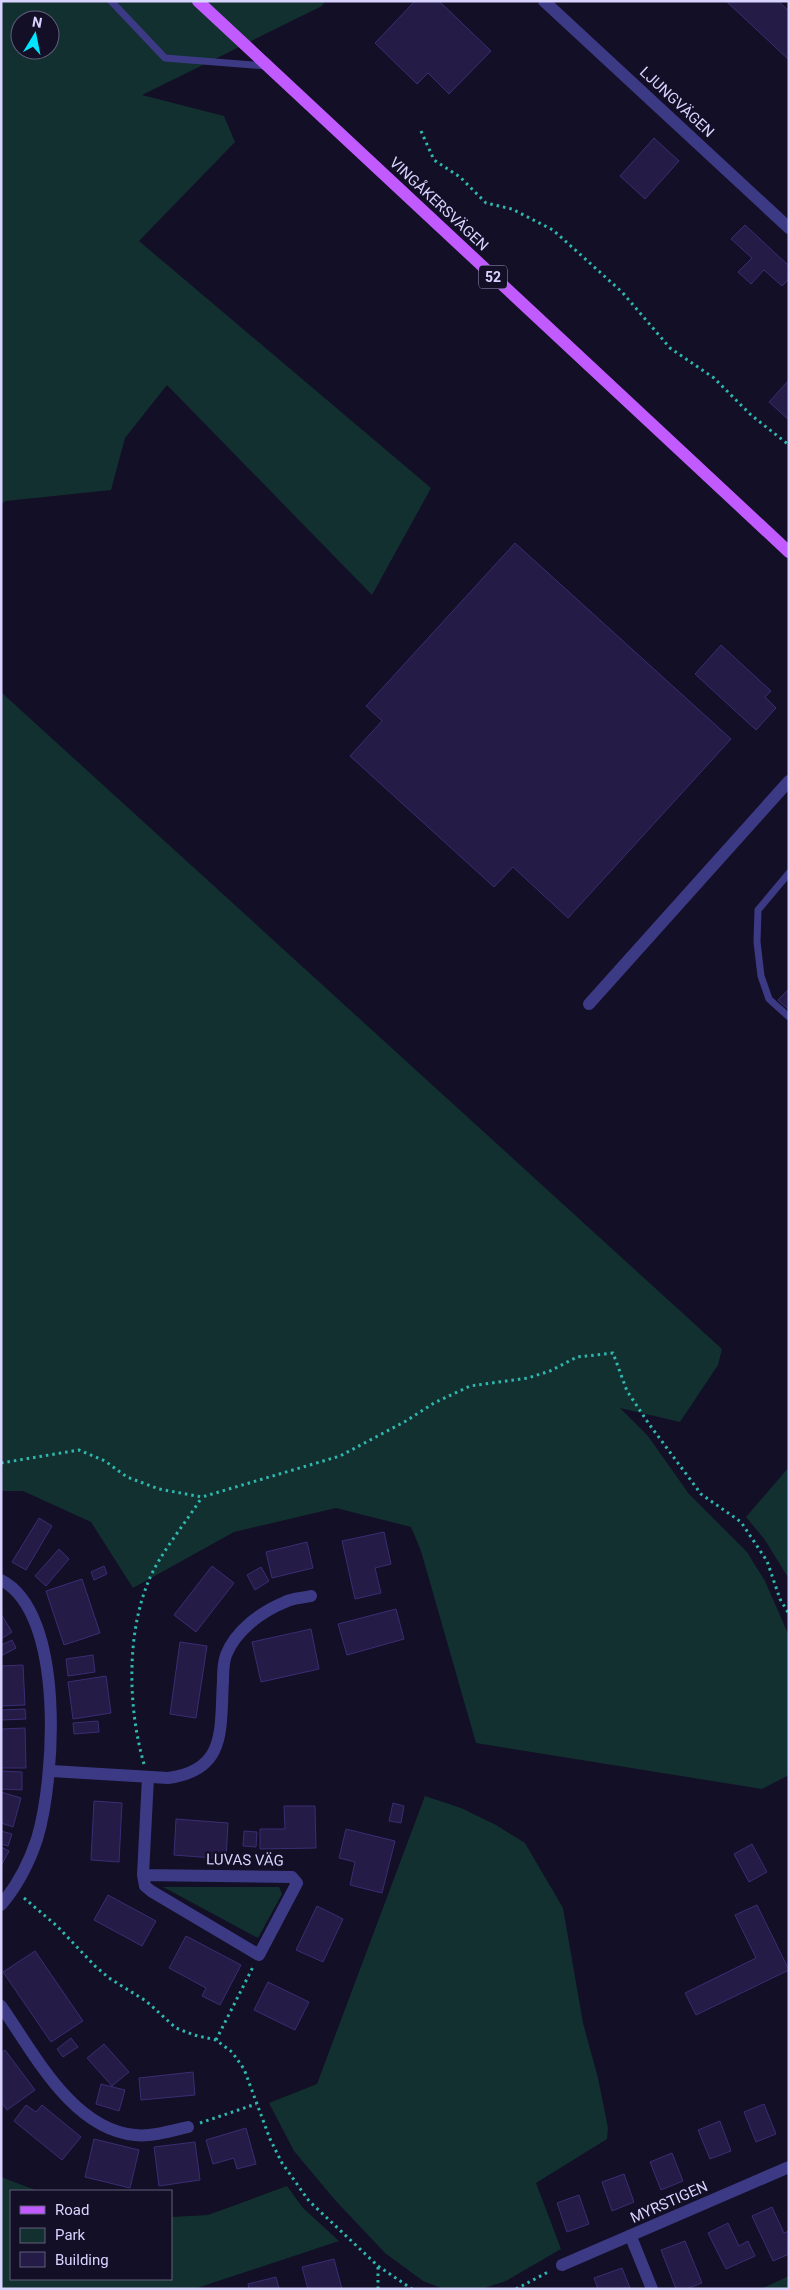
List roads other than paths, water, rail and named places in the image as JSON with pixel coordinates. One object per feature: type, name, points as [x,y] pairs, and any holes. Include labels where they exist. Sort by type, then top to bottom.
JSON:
[{"type":"main road","name":"VINGÅKERSVÄGEN","points":[[198,1],[789,552]]},
{"type":"street","name":"LJUNGVÄGEN","points":[[544,1],[789,228]]},
{"type":"street","points":[[590,1004],[789,781]]},
{"type":"street","points":[[1,1580],[15,1590],[31,1611],[40,1636],[50,1693],[50,1771],[44,1810],[37,1839],[13,1890],[1,1905]]},
{"type":"street","points":[[50,1771],[168,1778],[184,1776],[198,1770],[211,1757],[217,1746],[220,1732],[226,1656],[234,1640],[254,1620],[286,1601],[311,1596]]},
{"type":"street","points":[[143,1875],[148,1776]]},
{"type":"street","name":"LUVAS VÄG","points":[[143,1875],[292,1877],[295,1879],[296,1887],[259,1955],[151,1891],[145,1886],[143,1875]]},
{"type":"street","points":[[1,2006],[61,2091],[82,2113],[101,2126],[137,2136],[188,2127]]},
{"type":"street","name":"MYRSTIGEN","points":[[562,2265],[631,2237],[789,2167]]},
{"type":"street","points":[[631,2237],[652,2289]]},
{"type":"lane","points":[[111,1],[164,58],[267,66]]},
{"type":"lane","points":[[789,873],[758,910],[757,942],[760,976],[770,999],[789,1017]]}]
